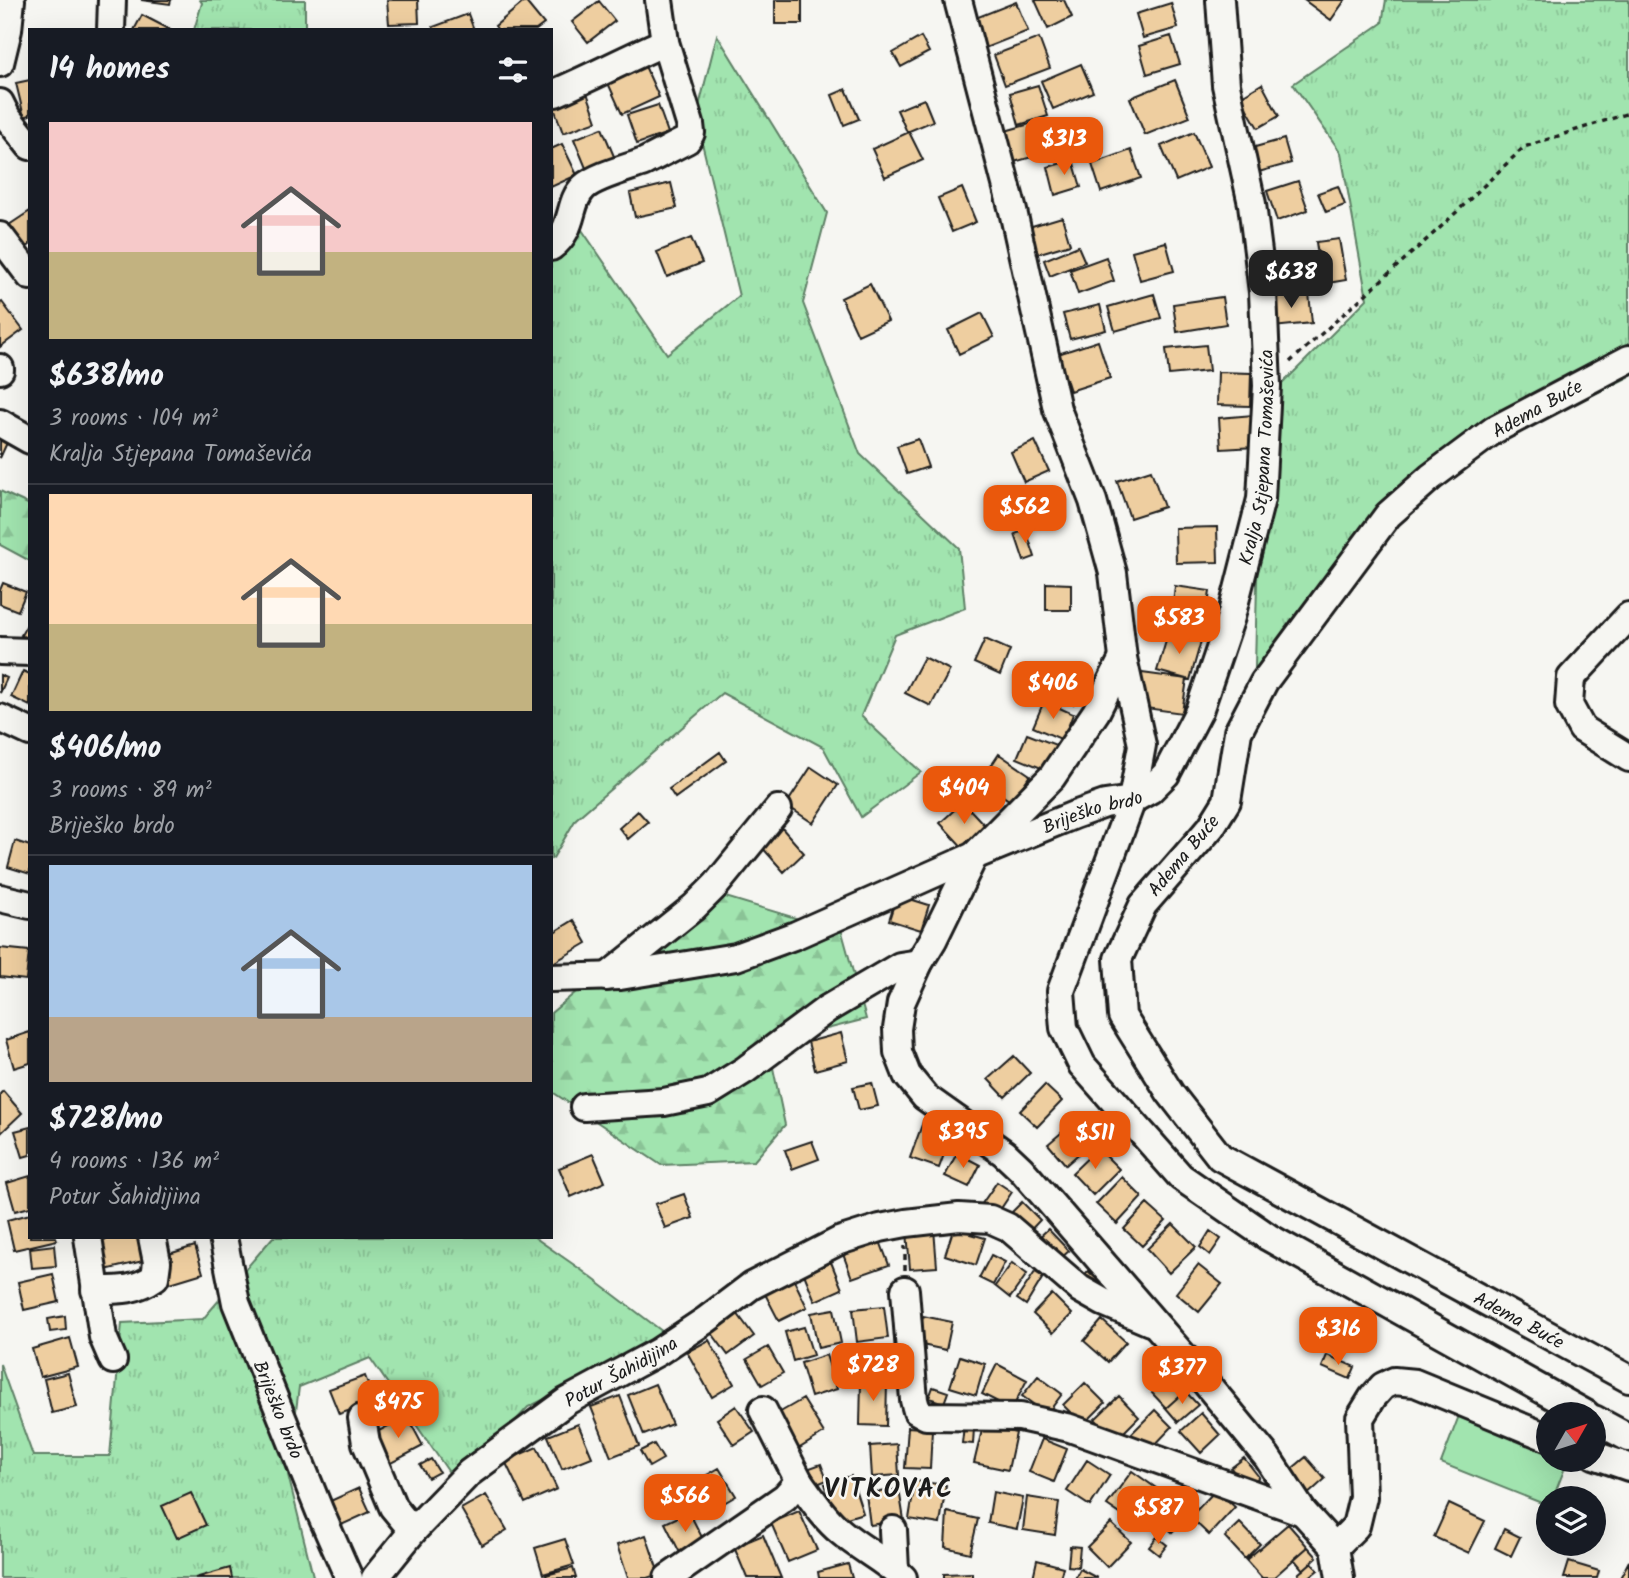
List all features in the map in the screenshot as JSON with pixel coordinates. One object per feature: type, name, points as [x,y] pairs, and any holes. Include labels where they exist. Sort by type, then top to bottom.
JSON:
[{"type":"street","points":[[0,63],[8,30],[10,0]]},
{"type":"street","points":[[111,28],[112,0]]},
{"type":"street","points":[[553,246],[567,229],[577,196],[584,186],[646,160],[687,139],[691,134],[666,42],[659,0]]},
{"type":"street","name":"Briješko brdo","points":[[553,978],[620,976],[736,957],[796,935],[1073,815],[1105,804],[1132,800],[1142,745],[1123,658],[1113,573],[1093,500],[1057,409],[1013,211],[958,0]]},
{"type":"street","name":"Kralja Stjepana Tomaševića","points":[[1132,800],[1150,790],[1166,774],[1199,711],[1231,617],[1261,499],[1267,386],[1262,279],[1252,204],[1226,85],[1220,0]]},
{"type":"street","points":[[555,93],[666,42]]},
{"type":"street","points":[[0,103],[7,117],[28,143]]},
{"type":"street","points":[[0,236],[28,273]]},
{"type":"street","name":"Adema Buće","points":[[1629,359],[1494,430],[1431,477],[1388,515],[1264,682],[1238,732],[1227,801],[1211,827],[1143,905],[1118,959],[1122,1016],[1170,1093],[1220,1157],[1629,1379]]},
{"type":"street","points":[[0,423],[28,439]]},
{"type":"street","points":[[1629,616],[1571,678],[1569,705],[1582,729],[1629,758]]},
{"type":"street","points":[[0,651],[28,652]]},
{"type":"street","points":[[974,856],[1052,777],[1096,712],[1123,658]]},
{"type":"street","points":[[0,718],[28,731]]},
{"type":"street","points":[[1132,800],[1060,991],[1064,1028],[1082,1065],[1181,1177],[1192,1185],[1268,1237],[1564,1402]]},
{"type":"street","points":[[607,977],[716,885],[778,808]]},
{"type":"street","name":"Potur Šahidijina","points":[[974,856],[901,1003],[897,1028],[898,1052],[908,1075],[925,1097],[1004,1153],[1021,1169],[1267,1457],[1303,1512],[1335,1547]]},
{"type":"street","points":[[0,898],[28,905]]},
{"type":"street","points":[[584,1107],[664,1102],[708,1093],[745,1070],[827,1009],[900,965],[919,963]]},
{"type":"street","name":"Potur Šahidijina","points":[[374,1578],[413,1531],[469,1473],[567,1401],[658,1352],[751,1286],[839,1241],[906,1223],[959,1217],[990,1219],[1008,1227],[1080,1289],[1157,1325]]},
{"type":"street","points":[[88,1239],[103,1337],[113,1360]]},
{"type":"street","points":[[95,1290],[131,1289],[155,1278],[157,1262],[152,1239]]},
{"type":"street","name":"Briješko brdo","points":[[223,1239],[236,1303],[349,1578]]},
{"type":"street","name":"Potur Šahidijina","points":[[905,1290],[917,1411],[926,1416],[1020,1417],[1070,1428],[1303,1512]]},
{"type":"street","points":[[1340,1578],[1335,1547],[1356,1525],[1363,1497],[1360,1419],[1383,1386],[1394,1381],[1415,1383],[1536,1433]]},
{"type":"street","points":[[763,1410],[799,1481],[825,1516],[841,1532],[899,1574]]},
{"type":"street","points":[[362,1418],[366,1443],[393,1507],[413,1531]]},
{"type":"street","points":[[1606,1426],[1629,1438]]},
{"type":"street","points":[[1606,1459],[1629,1467]]},
{"type":"street","points":[[668,1578],[785,1497],[799,1481]]},
{"type":"street","points":[[892,1530],[899,1574]]},
{"type":"path","points":[[1267,386],[1524,147],[1629,113]]},
{"type":"path","points":[[905,1290],[906,1223]]},
{"type":"green space","points":[[200,0],[305,0],[305,28],[195,28],[202,3]]},
{"type":"green space","points":[[1386,0],[1629,0],[1629,377],[1490,446],[1396,524],[1254,709],[1259,499],[1271,395],[1367,299],[1341,153],[1293,84],[1382,23]]},
{"type":"green space","points":[[717,35],[827,213],[803,303],[860,454],[959,548],[965,608],[895,635],[861,716],[921,772],[861,817],[823,747],[722,693],[576,819],[553,858],[553,254],[582,230],[667,354],[739,296],[696,118]]},
{"type":"green space","points":[[0,491],[28,504],[28,560],[0,545]]},
{"type":"green space","points":[[699,889],[842,932],[866,1019],[768,1044],[785,1125],[754,1161],[661,1165],[553,1092],[553,1011]]},
{"type":"green space","points":[[271,1239],[537,1239],[671,1338],[528,1407],[457,1484],[370,1358],[299,1387],[288,1475],[313,1576],[309,1578],[0,1578],[0,1364],[33,1456],[110,1456],[122,1323],[203,1319]]},
{"type":"green space","points":[[1460,1413],[1536,1443],[1536,1472],[1563,1472],[1558,1486],[1536,1486],[1536,1501],[1441,1463]]},
{"type":"building","points":[[141,0],[171,0],[170,4]]},
{"type":"building","points":[[387,0],[418,0],[419,23],[389,24]]},
{"type":"building","points":[[775,0],[802,0],[802,24],[775,24]]},
{"type":"building","points":[[1035,0],[1064,0],[1072,17],[1048,29]]},
{"type":"building","points":[[1304,0],[1345,0],[1331,20]]},
{"type":"building","points":[[525,1],[544,24],[539,28],[495,26]]},
{"type":"building","points":[[599,1],[615,21],[588,42],[572,22]]},
{"type":"building","points":[[1016,2],[1028,31],[985,48],[973,19]]},
{"type":"building","points":[[1171,3],[1178,28],[1143,38],[1136,14]]},
{"type":"building","points":[[468,14],[473,28],[433,28]]},
{"type":"building","points":[[142,15],[167,28],[135,28]]},
{"type":"building","points":[[1171,36],[1180,64],[1147,74],[1139,46]]},
{"type":"building","points":[[921,37],[929,52],[901,67],[893,53]]},
{"type":"building","points":[[1039,38],[1050,68],[1005,85],[994,55]]},
{"type":"building","points":[[1081,64],[1093,92],[1053,109],[1041,81]]},
{"type":"building","points":[[645,66],[659,97],[622,114],[608,83]]},
{"type":"building","points":[[28,80],[28,116],[24,117],[16,83]]},
{"type":"building","points":[[1175,80],[1190,117],[1145,135],[1130,98]]},
{"type":"building","points":[[1262,84],[1279,116],[1258,128],[1240,97]]},
{"type":"building","points":[[1038,85],[1048,116],[1019,125],[1010,93]]},
{"type":"building","points":[[846,89],[859,119],[844,125],[832,95]]},
{"type":"building","points":[[586,90],[597,121],[563,133],[553,102]]},
{"type":"building","points":[[924,99],[933,121],[907,132],[897,110]]},
{"type":"building","points":[[658,105],[668,133],[637,144],[627,115]]},
{"type":"building","points":[[1044,120],[1053,151],[1007,164],[998,133]]},
{"type":"building","points":[[602,128],[616,161],[588,173],[574,139]]},
{"type":"building","points":[[909,132],[923,160],[885,177],[872,149]]},
{"type":"building","points":[[1194,132],[1209,167],[1176,181],[1161,146]]},
{"type":"building","points":[[1284,139],[1291,163],[1255,173],[1248,149]]},
{"type":"building","points":[[562,144],[577,175],[553,186],[553,148]]},
{"type":"building","points":[[1131,150],[1141,178],[1101,192],[1092,164]]},
{"type":"building","points":[[1073,160],[1081,187],[1055,195],[1048,167]]},
{"type":"building","points":[[1298,181],[1308,210],[1277,221],[1267,191]]},
{"type":"building","points":[[671,183],[677,208],[635,217],[630,193]]},
{"type":"building","points":[[1338,186],[1345,205],[1326,212],[1318,193]]},
{"type":"building","points":[[962,188],[976,222],[952,232],[938,198]]},
{"type":"building","points":[[28,212],[28,246],[19,252],[3,229]]},
{"type":"building","points":[[1062,217],[1070,244],[1030,256],[1022,229]]},
{"type":"building","points":[[691,238],[702,263],[667,277],[657,252]]},
{"type":"building","points":[[1339,239],[1346,280],[1322,284],[1316,242]]},
{"type":"building","points":[[1166,242],[1174,271],[1140,280],[1132,251]]},
{"type":"building","points":[[1078,246],[1085,262],[1050,276],[1044,260]]},
{"type":"building","points":[[1106,257],[1114,281],[1078,294],[1070,270]]},
{"type":"building","points":[[870,284],[888,321],[858,335],[841,298]]},
{"type":"building","points":[[1309,293],[1312,323],[1273,327],[1270,296]]},
{"type":"building","points":[[1154,294],[1161,318],[1115,331],[1108,307]]},
{"type":"building","points":[[1222,297],[1226,324],[1177,332],[1173,304]]},
{"type":"building","points":[[2,302],[23,330],[0,347],[0,303]]},
{"type":"building","points":[[1100,305],[1106,330],[1070,339],[1063,314]]},
{"type":"building","points":[[982,313],[994,337],[959,354],[948,330]]},
{"type":"building","points":[[1098,341],[1110,378],[1070,391],[1058,354]]},
{"type":"building","points":[[1206,345],[1209,371],[1169,375],[1166,349]]},
{"type":"building","points":[[1218,372],[1251,373],[1250,406],[1217,405]]},
{"type":"building","points":[[1253,415],[1255,447],[1221,449],[1219,418]]},
{"type":"building","points":[[0,429],[11,434],[0,458]]},
{"type":"building","points":[[918,439],[928,467],[907,474],[897,446]]},
{"type":"building","points":[[1035,441],[1049,471],[1024,482],[1011,452]]},
{"type":"building","points":[[1151,470],[1164,507],[1130,518],[1117,481]]},
{"type":"building","points":[[1217,527],[1218,562],[1176,563],[1175,528]]},
{"type":"building","points":[[1026,530],[1035,557],[1024,561],[1015,534]]},
{"type":"building","points":[[3,583],[26,592],[18,611],[0,604]]},
{"type":"building","points":[[1046,583],[1071,584],[1071,610],[1046,610]]},
{"type":"building","points":[[1175,586],[1210,591],[1204,636],[1170,632]]},
{"type":"building","points":[[28,623],[28,639],[21,635]]},
{"type":"building","points":[[1169,631],[1201,641],[1190,680],[1157,671]]},
{"type":"building","points":[[985,639],[1010,650],[1000,675],[974,663]]},
{"type":"building","points":[[924,657],[950,670],[931,706],[905,693]]},
{"type":"building","points":[[1052,668],[1082,679],[1073,704],[1043,693]]},
{"type":"building","points":[[23,671],[28,673],[28,705],[11,697]]},
{"type":"building","points":[[1142,673],[1187,679],[1182,713],[1138,707]]},
{"type":"building","points":[[0,675],[7,678],[0,693]]},
{"type":"building","points":[[1044,701],[1073,714],[1063,740],[1033,727]]},
{"type":"building","points":[[1027,734],[1056,745],[1046,770],[1017,758]]},
{"type":"building","points":[[720,752],[726,761],[675,798],[669,789]]},
{"type":"building","points":[[999,754],[1030,775],[1012,802],[981,781]]},
{"type":"building","points":[[811,767],[838,785],[813,823],[786,805]]},
{"type":"building","points":[[963,802],[989,830],[966,851],[940,823]]},
{"type":"building","points":[[638,811],[648,822],[628,839],[619,828]]},
{"type":"building","points":[[781,827],[804,853],[784,872],[760,845]]},
{"type":"building","points":[[15,841],[28,845],[28,873],[8,867]]},
{"type":"building","points":[[897,895],[929,905],[921,930],[889,920]]},
{"type":"building","points":[[574,920],[587,943],[553,963],[553,933]]},
{"type":"building","points":[[0,948],[28,951],[26,980],[0,977]]},
{"type":"building","points":[[28,1033],[28,1064],[14,1068],[6,1040]]},
{"type":"building","points":[[841,1033],[848,1061],[815,1070],[808,1042]]},
{"type":"building","points":[[1014,1056],[1030,1073],[1005,1097],[988,1079]]},
{"type":"building","points":[[872,1083],[878,1106],[859,1110],[853,1087]]},
{"type":"building","points":[[1045,1085],[1062,1101],[1037,1127],[1020,1111]]},
{"type":"building","points":[[3,1091],[22,1113],[0,1134],[0,1094]]},
{"type":"building","points":[[923,1122],[952,1132],[939,1168],[910,1158]]},
{"type":"building","points":[[1073,1123],[1091,1143],[1066,1165],[1048,1144]]},
{"type":"building","points":[[28,1128],[28,1156],[23,1157],[15,1131]]},
{"type":"building","points":[[812,1141],[819,1159],[792,1169],[785,1150]]},
{"type":"building","points":[[1098,1148],[1119,1169],[1093,1195],[1072,1173]]},
{"type":"building","points":[[957,1153],[980,1165],[969,1187],[945,1176]]},
{"type":"building","points":[[593,1154],[605,1182],[571,1197],[559,1168]]},
{"type":"building","points":[[28,1177],[28,1208],[15,1211],[7,1183]]},
{"type":"building","points":[[1122,1177],[1142,1197],[1117,1224],[1096,1204]]},
{"type":"building","points":[[997,1182],[1012,1192],[996,1216],[981,1205]]},
{"type":"building","points":[[684,1194],[693,1218],[665,1228],[655,1204]]},
{"type":"building","points":[[1022,1202],[1040,1220],[1025,1236],[1006,1218]]},
{"type":"building","points":[[1147,1204],[1166,1221],[1142,1246],[1124,1229]]},
{"type":"building","points":[[28,1215],[28,1239],[57,1240],[14,1250],[7,1220]]},
{"type":"building","points":[[955,1224],[972,1229],[971,1234],[985,1238],[976,1265],[945,1255]]},
{"type":"building","points":[[1173,1224],[1196,1247],[1169,1273],[1147,1249]]},
{"type":"building","points":[[934,1229],[937,1267],[910,1269],[907,1231]]},
{"type":"building","points":[[1048,1229],[1069,1251],[1054,1264],[1034,1242]]},
{"type":"building","points":[[1210,1231],[1221,1239],[1210,1255],[1200,1247]]},
{"type":"building","points":[[138,1239],[143,1261],[105,1270],[99,1241]]},
{"type":"building","points":[[880,1241],[889,1265],[852,1278],[843,1254]]},
{"type":"building","points":[[54,1245],[56,1266],[32,1268],[30,1248]]},
{"type":"building","points":[[195,1246],[203,1273],[167,1284],[159,1257]]},
{"type":"building","points":[[991,1255],[1005,1262],[993,1285],[979,1278]]},
{"type":"building","points":[[831,1262],[842,1289],[815,1301],[804,1274]]},
{"type":"building","points":[[1012,1263],[1027,1274],[1010,1298],[995,1286]]},
{"type":"building","points":[[1198,1265],[1222,1284],[1199,1312],[1176,1293]]},
{"type":"building","points":[[1088,1271],[1102,1284],[1093,1293],[1079,1281]]},
{"type":"building","points":[[1035,1272],[1043,1277],[1026,1305],[1017,1299]]},
{"type":"building","points":[[53,1274],[59,1302],[24,1310],[18,1282]]},
{"type":"building","points":[[793,1278],[807,1307],[779,1321],[764,1292]]},
{"type":"building","points":[[1052,1294],[1072,1314],[1053,1333],[1033,1314]]},
{"type":"building","points":[[884,1306],[888,1338],[857,1342],[853,1309]]},
{"type":"building","points":[[834,1309],[841,1343],[818,1348],[811,1313]]},
{"type":"building","points":[[737,1313],[754,1336],[728,1355],[711,1332]]},
{"type":"building","points":[[65,1316],[66,1330],[50,1332],[48,1319]]},
{"type":"building","points":[[923,1316],[952,1322],[946,1350],[917,1344]]},
{"type":"building","points":[[1102,1320],[1126,1342],[1108,1362],[1084,1341]]},
{"type":"building","points":[[804,1327],[813,1355],[793,1361],[785,1332]]},
{"type":"building","points":[[70,1338],[78,1367],[40,1377],[32,1349]]},
{"type":"building","points":[[709,1340],[734,1384],[712,1397],[687,1352]]},
{"type":"building","points":[[768,1347],[783,1373],[762,1385],[747,1359]]},
{"type":"building","points":[[826,1355],[837,1389],[811,1397],[801,1363]]},
{"type":"building","points":[[1327,1355],[1355,1367],[1350,1379],[1322,1367]]},
{"type":"building","points":[[960,1356],[985,1364],[976,1395],[950,1387]]},
{"type":"building","points":[[997,1364],[1027,1380],[1012,1409],[982,1394]]},
{"type":"building","points":[[68,1373],[77,1407],[52,1413],[44,1379]]},
{"type":"building","points":[[1171,1375],[1185,1391],[1166,1408],[1152,1393]]},
{"type":"building","points":[[365,1376],[375,1402],[339,1414],[329,1389]]},
{"type":"building","points":[[1038,1376],[1062,1394],[1047,1414],[1022,1396]]},
{"type":"building","points":[[861,1381],[887,1382],[886,1426],[860,1425]]},
{"type":"building","points":[[1085,1383],[1105,1403],[1083,1425],[1063,1405]]},
{"type":"building","points":[[655,1384],[672,1424],[644,1435],[628,1395]]},
{"type":"building","points":[[933,1387],[948,1392],[944,1403],[929,1398]]},
{"type":"building","points":[[1185,1391],[1198,1405],[1178,1422],[1166,1408]]},
{"type":"building","points":[[620,1396],[639,1446],[611,1457],[591,1407]]},
{"type":"building","points":[[1119,1396],[1139,1417],[1116,1440],[1095,1419]]},
{"type":"building","points":[[803,1399],[824,1433],[798,1449],[777,1414]]},
{"type":"building","points":[[736,1406],[754,1432],[734,1445],[717,1419]]},
{"type":"building","points":[[1155,1410],[1172,1427],[1149,1451],[1131,1434]]},
{"type":"building","points":[[1201,1413],[1220,1435],[1201,1453],[1181,1431]]},
{"type":"building","points":[[407,1416],[423,1446],[389,1464],[373,1434]]},
{"type":"building","points":[[578,1424],[592,1457],[562,1469],[548,1436]]},
{"type":"building","points":[[964,1426],[974,1428],[973,1444],[962,1443]]},
{"type":"building","points":[[983,1426],[1016,1433],[1008,1470],[974,1463]]},
{"type":"building","points":[[908,1427],[932,1429],[930,1469],[905,1468]]},
{"type":"building","points":[[1042,1439],[1067,1449],[1054,1482],[1029,1472]]},
{"type":"building","points":[[654,1444],[663,1459],[649,1467],[640,1451]]},
{"type":"building","points":[[897,1444],[899,1475],[872,1477],[870,1446]]},
{"type":"building","points":[[537,1447],[557,1489],[525,1503],[505,1461]]},
{"type":"building","points":[[1306,1457],[1325,1479],[1306,1496],[1287,1473]]},
{"type":"building","points":[[1244,1458],[1259,1477],[1246,1487],[1231,1468]]},
{"type":"building","points":[[431,1459],[439,1472],[428,1478],[420,1465]]},
{"type":"building","points":[[1087,1460],[1110,1475],[1090,1506],[1067,1491]]},
{"type":"building","points":[[821,1464],[827,1480],[810,1487],[804,1470]]},
{"type":"building","points":[[719,1468],[736,1496],[710,1511],[693,1483]]},
{"type":"building","points":[[1132,1471],[1156,1488],[1132,1522],[1107,1505]]},
{"type":"building","points":[[851,1476],[863,1513],[837,1521],[825,1484]]},
{"type":"building","points":[[915,1481],[946,1485],[940,1524],[909,1519]]},
{"type":"building","points":[[359,1488],[370,1512],[337,1527],[326,1503]]},
{"type":"building","points":[[1176,1488],[1196,1508],[1172,1532],[1152,1513]]},
{"type":"building","points":[[899,1489],[904,1520],[870,1525],[866,1494]]},
{"type":"building","points":[[1216,1490],[1235,1507],[1209,1535],[1190,1517]]},
{"type":"building","points":[[993,1492],[1023,1498],[1017,1529],[988,1523]]},
{"type":"building","points":[[191,1493],[206,1525],[177,1538],[162,1506]]},
{"type":"building","points":[[486,1495],[507,1530],[482,1545],[461,1509]]},
{"type":"building","points":[[1027,1497],[1059,1502],[1055,1535],[1023,1530]]},
{"type":"building","points":[[1449,1504],[1485,1521],[1469,1553],[1434,1537]]},
{"type":"building","points":[[799,1511],[817,1550],[788,1562],[771,1523]]},
{"type":"building","points":[[689,1512],[706,1545],[682,1557],[665,1523]]},
{"type":"building","points":[[947,1512],[978,1519],[970,1553],[945,1547]]},
{"type":"building","points":[[1111,1523],[1131,1542],[1107,1567],[1087,1547]]},
{"type":"building","points":[[1240,1523],[1260,1544],[1245,1559],[1225,1537]]},
{"type":"building","points":[[1288,1524],[1308,1547],[1273,1578],[1262,1578],[1246,1560]]},
{"type":"building","points":[[1504,1529],[1520,1537],[1511,1556],[1495,1548]]},
{"type":"building","points":[[646,1535],[659,1574],[647,1578],[628,1578],[617,1545]]},
{"type":"building","points":[[763,1535],[781,1578],[747,1578],[734,1547]]},
{"type":"building","points":[[1157,1537],[1167,1545],[1159,1555],[1149,1547]]},
{"type":"building","points":[[565,1539],[574,1565],[543,1574],[535,1548]]},
{"type":"building","points":[[1070,1546],[1080,1547],[1078,1567],[1068,1566]]},
{"type":"building","points":[[1308,1547],[1317,1557],[1303,1570],[1294,1559]]},
{"type":"building","points":[[1037,1560],[1063,1567],[1060,1578],[1033,1578]]},
{"type":"building","points":[[1629,1561],[1629,1578],[1620,1578]]},
{"type":"building","points":[[1312,1562],[1318,1570],[1308,1578],[1301,1578],[1298,1574]]},
{"type":"building","points":[[1569,1562],[1599,1571],[1597,1578],[1564,1578]]},
{"type":"building","points":[[848,1564],[852,1578],[819,1578],[818,1572]]},
{"type":"building","points":[[230,1568],[232,1578],[195,1578]]},
{"type":"building","points":[[573,1568],[576,1578],[547,1578],[546,1575]]},
{"type":"building","points":[[1080,1569],[1097,1578],[1075,1578]]},
{"type":"building","points":[[972,1573],[972,1578],[944,1578],[944,1574]]},
{"type":"district","name":"VITKOVAC","points":[[889,1488]]}]
